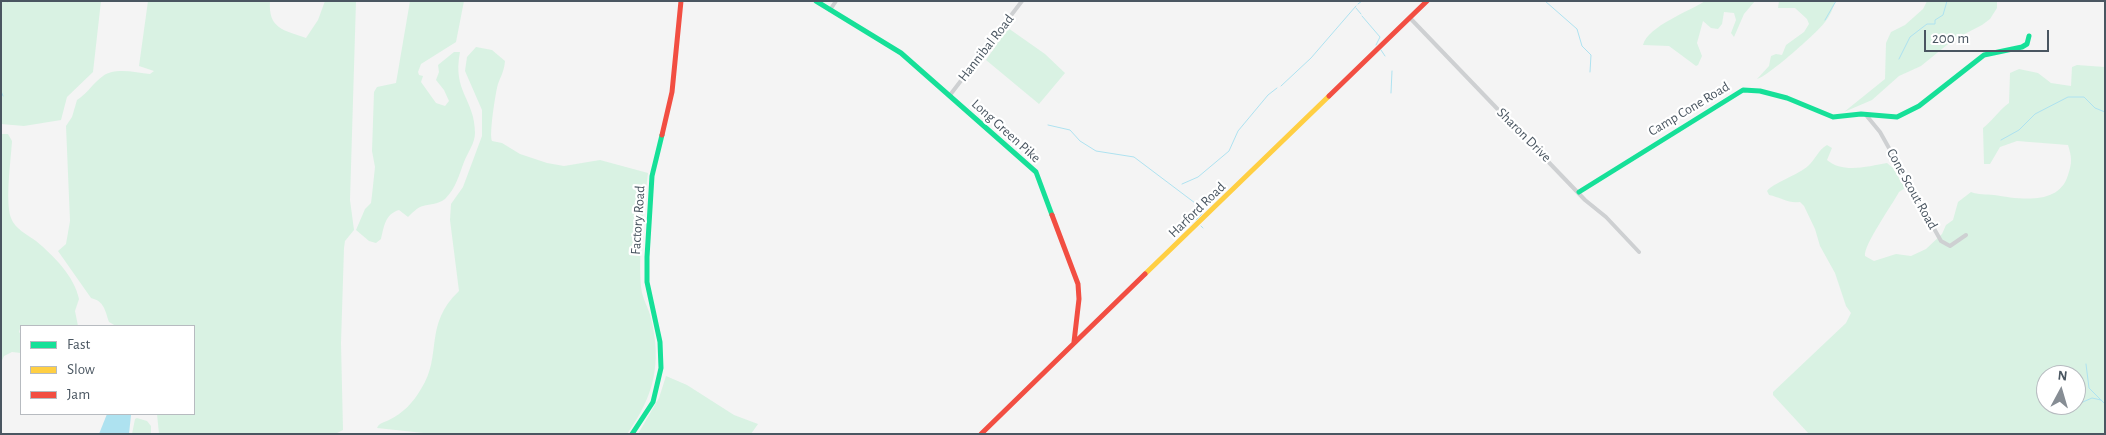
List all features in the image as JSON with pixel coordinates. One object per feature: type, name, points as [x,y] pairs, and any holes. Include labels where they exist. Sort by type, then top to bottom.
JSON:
[{"type":"street","name":"Factory Road","points":[[632,434],[653,402],[661,368],[660,342],[647,282],[646,257],[652,176],[670,101],[680,1]]},
{"type":"street","name":"Long Green Pike","points":[[816,1],[896,50],[1027,162],[1042,182],[1056,226],[1072,260],[1077,279],[1079,301],[1074,342]]},
{"type":"street","points":[[830,10],[836,1]]},
{"type":"street","name":"Hannibal Road","points":[[950,95],[1022,1]]},
{"type":"street","name":"Harford Road","points":[[981,434],[1427,1]]},
{"type":"street","name":"Sharon Drive","points":[[1410,18],[1639,252]]},
{"type":"street","name":"Camp Cone Road","points":[[1579,192],[1743,90],[1760,91],[1793,99],[1833,117],[1864,114],[1903,116],[1919,106],[1984,55],[1992,51],[2023,47],[2027,44],[2029,36]]},
{"type":"street","name":"Cone Scout Road","points":[[1864,114],[1872,120],[1880,132],[1941,240],[1950,246],[1966,235]]},
{"type":"green space","points":[[1,1],[101,1],[93,72],[67,97],[61,120],[24,126],[1,124]]},
{"type":"green space","points":[[148,1],[270,1],[270,10],[275,23],[284,30],[306,38],[318,20],[325,1],[356,1],[350,200],[354,230],[345,241],[344,248],[341,343],[343,430],[335,434],[159,434],[157,415],[195,415],[195,325],[114,325],[109,322],[105,310],[99,301],[91,298],[58,251],[66,244],[70,221],[66,126],[72,117],[77,100],[108,73],[120,71],[150,74],[154,71],[139,66]]},
{"type":"green space","points":[[410,1],[464,1],[456,42],[421,64],[418,72],[419,75],[423,76],[421,82],[436,103],[445,106],[449,101],[444,90],[436,80],[439,72],[438,65],[454,52],[460,52],[459,77],[474,121],[475,137],[473,144],[455,186],[445,199],[421,207],[408,217],[399,210],[394,212],[384,226],[381,239],[376,243],[369,241],[356,230],[365,209],[371,203],[375,167],[372,151],[374,92],[377,87],[396,83]]},
{"type":"green space","points":[[1705,1],[1755,1],[1744,14],[1734,37],[1731,33],[1736,20],[1734,13],[1724,12],[1722,24],[1718,29],[1711,28],[1703,21],[1697,43],[1702,56],[1696,66],[1669,46],[1643,45],[1646,38],[1661,25]]},
{"type":"green space","points":[[1779,1],[1835,1],[1827,20],[1803,44],[1781,63],[1757,79],[1769,66],[1771,56],[1776,54],[1782,55],[1786,45],[1804,32],[1809,24],[1807,19],[1795,8],[1778,8]]},
{"type":"green space","points":[[1927,1],[1997,1],[1997,8],[1990,19],[1982,25],[1953,40],[1921,66],[1899,76],[1872,100],[1844,112],[1885,79],[1886,43],[1891,32],[1905,25],[1923,9]]},
{"type":"green space","points":[[1008,28],[1045,54],[1065,73],[1039,104],[986,60]]},
{"type":"green space","points":[[476,47],[492,50],[505,61],[495,99],[492,141],[502,143],[520,154],[547,163],[564,166],[600,160],[648,173],[640,266],[642,293],[650,315],[654,335],[655,365],[653,379],[644,406],[627,434],[433,434],[377,428],[380,424],[403,411],[415,399],[421,389],[431,364],[441,316],[459,291],[450,220],[451,204],[463,187],[482,136],[482,110],[465,71],[467,57]]},
{"type":"green space","points":[[2077,65],[2105,67],[2105,434],[1809,434],[1773,395],[1773,392],[1846,323],[1851,313],[1846,306],[1835,273],[1820,246],[1815,229],[1804,206],[1800,202],[1788,201],[1769,195],[1767,191],[1808,166],[1827,145],[1832,148],[1827,160],[1841,167],[1856,168],[1887,163],[1893,168],[1905,188],[1899,192],[1879,225],[1868,244],[1865,256],[1874,261],[1896,254],[1911,256],[1926,249],[1942,234],[1946,225],[1953,220],[1958,202],[1971,192],[2026,199],[2047,196],[2056,192],[2063,185],[2071,164],[2068,145],[2017,141],[2000,147],[1990,164],[1984,164],[1983,128],[2009,103],[2010,73],[2019,69],[2038,73],[2051,83],[2071,86],[2072,67]]},
{"type":"green space","points":[[1,134],[8,134],[12,141],[8,191],[11,218],[19,229],[43,247],[62,267],[73,283],[79,299],[75,311],[78,325],[20,325],[20,353],[12,352],[4,356],[1,363]]},
{"type":"green space","points":[[666,376],[687,385],[734,415],[758,424],[751,434],[638,434],[659,398]]},
{"type":"green space","points":[[135,419],[147,421],[151,426],[151,434],[132,434]]},
{"type":"water","points":[[107,415],[131,415],[129,434],[99,434]]},
{"type":"waterway","points":[[1358,4],[1362,1]]},
{"type":"waterway","points":[[1545,1],[1577,29],[1582,46],[1591,55],[1590,72]]},
{"type":"waterway","points":[[1825,20],[1836,1]]},
{"type":"waterway","points":[[1899,59],[1910,37],[1927,24],[1935,24],[1935,20],[1943,15],[1947,1]]},
{"type":"waterway","points":[[1281,86],[1311,58],[1356,6]]},
{"type":"waterway","points":[[1356,8],[1361,14]]},
{"type":"waterway","points":[[1362,16],[1380,37],[1376,45]]},
{"type":"waterway","points":[[1381,50],[1385,56]]},
{"type":"waterway","points":[[1391,93],[1392,71]]},
{"type":"waterway","points":[[1182,184],[1198,177],[1229,151],[1238,131],[1268,95],[1277,88]]},
{"type":"waterway","points":[[1,91],[3,96]]},
{"type":"waterway","points":[[2001,140],[2019,130],[2035,114],[2068,97],[2084,97],[2095,108],[2105,112]]},
{"type":"waterway","points":[[1048,125],[1070,130],[1080,141],[1096,151],[1134,157],[1199,206],[1203,213],[1196,220]]},
{"type":"waterway","points":[[2086,364],[2089,388],[2105,404]]},
{"type":"waterway","points":[[2086,401],[2092,398],[2101,400]]},
{"type":"traffic: fast","points":[[816,1],[901,53],[1036,172],[1052,215]]},
{"type":"traffic: fast","points":[[1579,192],[1743,90],[1760,91],[1787,98],[1833,117],[1861,114],[1897,117],[1919,106],[1984,55],[2022,47],[2027,44],[2029,36]]},
{"type":"traffic: fast","points":[[632,434],[653,402],[661,368],[660,342],[647,282],[647,257],[652,176],[662,135]]},
{"type":"traffic: slow","points":[[1145,274],[1329,96]]},
{"type":"traffic: jam","points":[[662,135],[672,92],[681,1]]},
{"type":"traffic: jam","points":[[1329,96],[1427,1]]},
{"type":"traffic: jam","points":[[1052,215],[1078,284],[1079,299],[1074,342]]},
{"type":"traffic: jam","points":[[981,434],[1145,274]]}]
